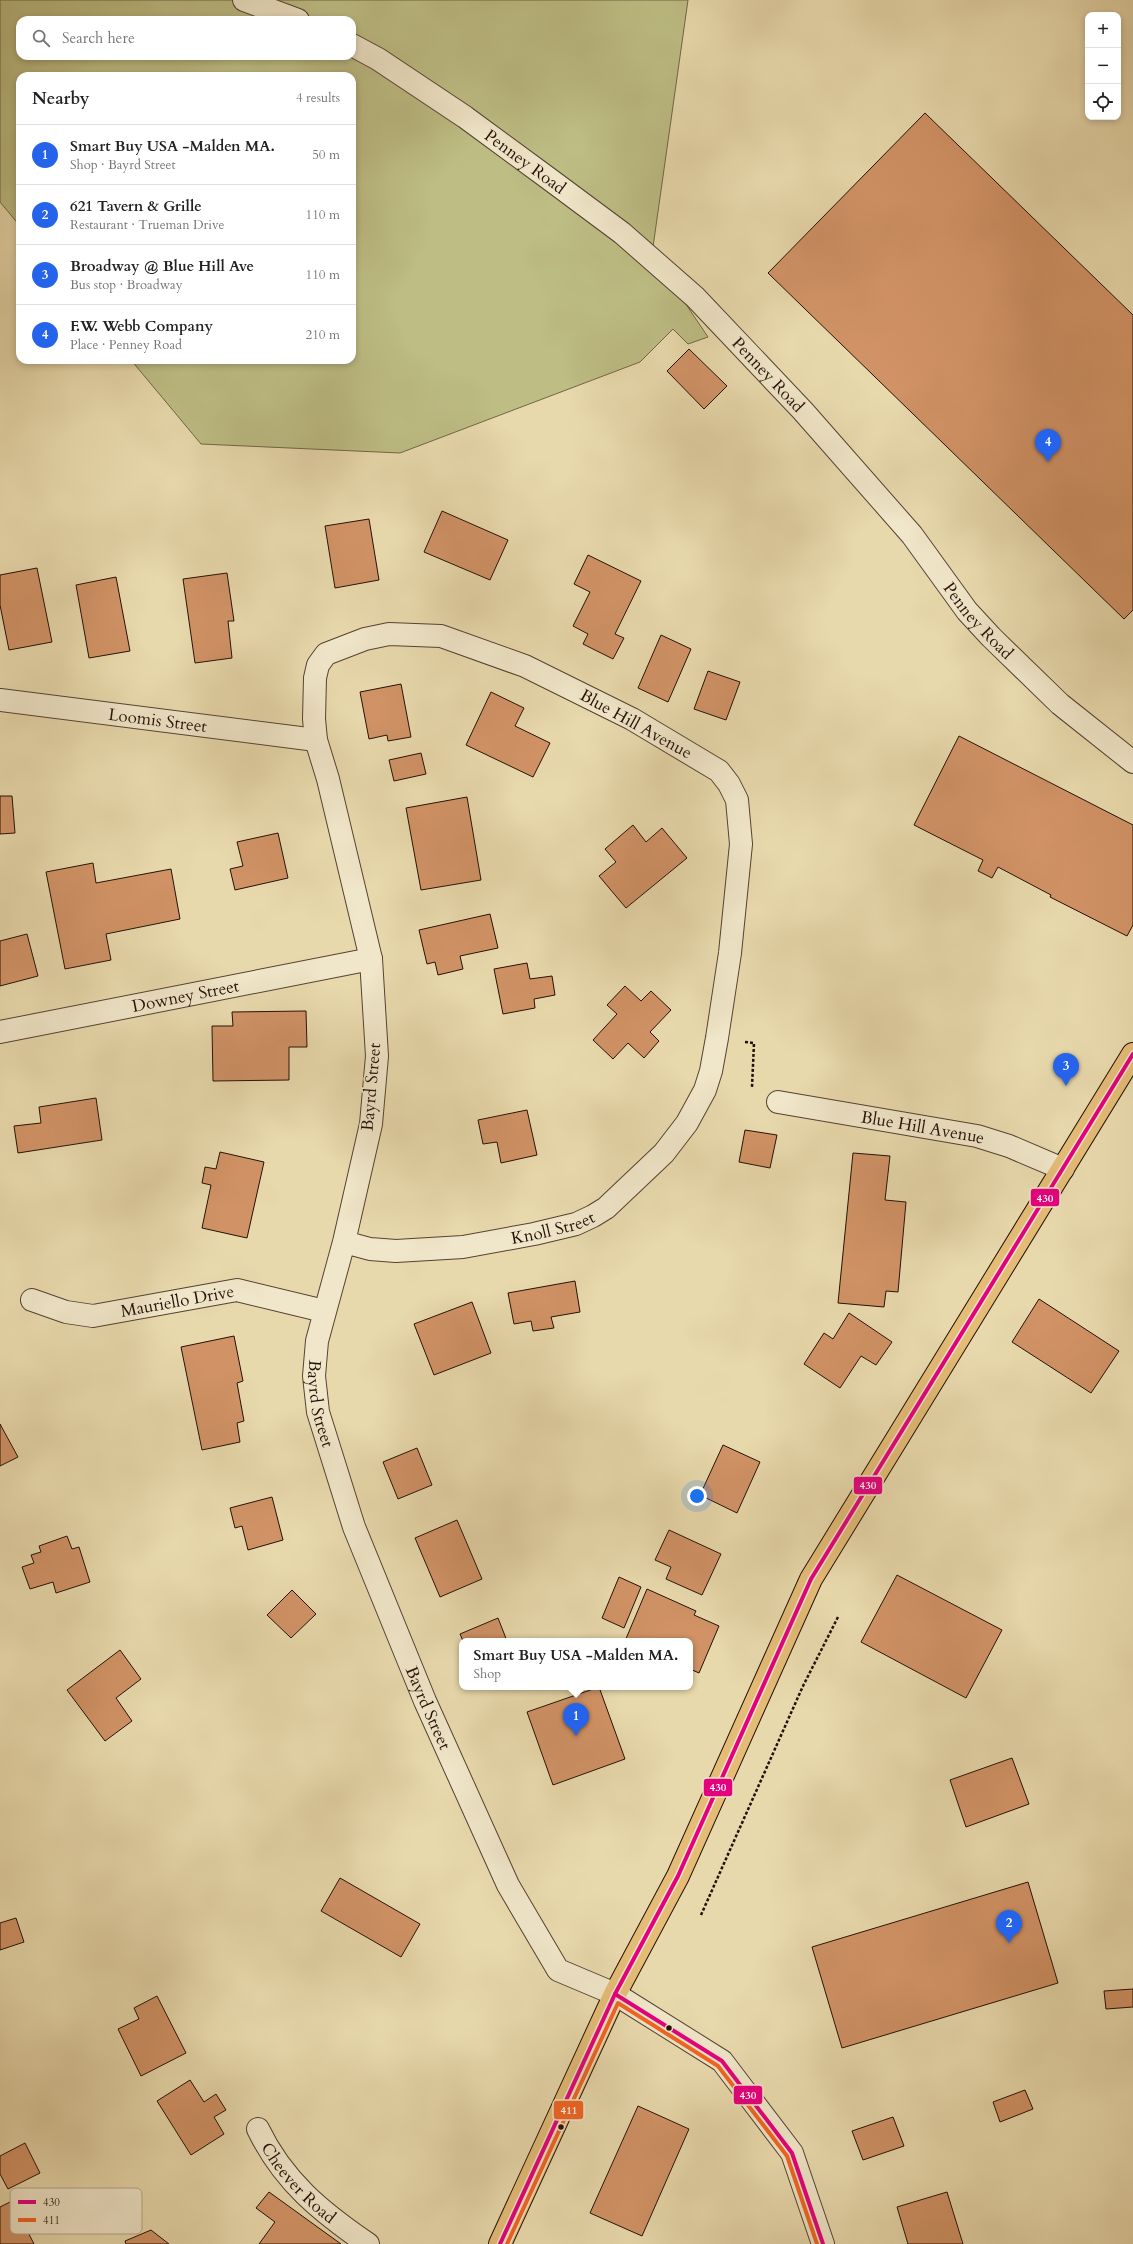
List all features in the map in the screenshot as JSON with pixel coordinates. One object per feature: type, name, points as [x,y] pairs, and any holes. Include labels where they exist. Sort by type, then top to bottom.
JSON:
[{"type":"main road","points":[[500,2244],[615,1994],[678,1876],[812,1579],[1133,1054]]},
{"type":"street","points":[[244,0],[287,16]]},
{"type":"street","name":"Penney Road","points":[[356,47],[378,59],[465,117],[622,233],[695,297],[803,411],[912,535],[967,611],[991,637],[1060,704],[1133,762]]},
{"type":"street","name":"Blue Hill Avenue","points":[[316,740],[314,719],[315,678],[318,664],[326,654],[364,640],[389,634],[420,634],[441,636],[525,666],[632,719],[719,770],[729,784],[737,800],[741,844],[730,954],[712,1071],[705,1090]]},
{"type":"street","name":"Loomis Street","points":[[0,700],[316,740]]},
{"type":"street","name":"Bayrd Street","points":[[316,740],[328,778],[371,959],[377,1056],[371,1124],[344,1242],[317,1341],[314,1376],[318,1412],[354,1527],[425,1701],[508,1885],[558,1970],[615,1994],[722,2061],[792,2153],[823,2244]]},
{"type":"street","name":"Downey Street","points":[[0,1032],[371,959]]},
{"type":"street","name":"Knoll Street","points":[[344,1242],[370,1249],[396,1252],[430,1250],[463,1247],[527,1236],[576,1224],[606,1208],[664,1154],[687,1123],[705,1090]]},
{"type":"street","name":"Blue Hill Avenue","points":[[778,1102],[977,1136],[1009,1146],[1063,1169]]},
{"type":"street","name":"Mauriello Drive","points":[[32,1300],[66,1312],[93,1316],[237,1290],[324,1311]]},
{"type":"street","name":"Cheever Road","points":[[258,2128],[270,2153],[313,2203],[368,2244]]},
{"type":"path","points":[[717,1038],[754,1043],[751,1099],[778,1102]]},
{"type":"path","points":[[701,1915],[803,1686],[838,1617]]},
{"type":"green space","points":[[0,0],[688,0],[652,254],[708,337],[688,344],[673,329],[640,362],[400,453],[201,444],[134,364],[356,364],[356,72],[16,72],[16,221],[0,202]]},
{"type":"building","points":[[925,113],[1133,315],[1133,610],[1124,619],[768,273]]},
{"type":"building","points":[[689,349],[727,386],[704,409],[667,371]]},
{"type":"building","points":[[442,511],[508,540],[490,580],[424,552]]},
{"type":"building","points":[[369,519],[379,580],[335,588],[325,526]]},
{"type":"building","points":[[588,555],[641,581],[615,634],[624,638],[613,659],[583,644],[588,634],[573,626],[590,592],[574,584]]},
{"type":"building","points":[[37,568],[52,642],[9,650],[0,605],[0,575]]},
{"type":"building","points":[[227,573],[234,621],[228,621],[232,658],[195,663],[183,579]]},
{"type":"building","points":[[116,577],[130,651],[89,658],[76,585]]},
{"type":"building","points":[[661,635],[691,649],[668,702],[638,688]]},
{"type":"building","points":[[708,671],[740,682],[726,720],[694,709]]},
{"type":"building","points":[[401,684],[411,737],[388,741],[387,735],[369,739],[360,692]]},
{"type":"building","points":[[491,692],[524,708],[515,726],[550,743],[533,777],[466,745]]},
{"type":"building","points":[[959,736],[1133,825],[1133,925],[1127,936],[1050,897],[1051,895],[998,867],[992,878],[978,871],[983,860],[914,825]]},
{"type":"building","points":[[421,753],[426,774],[394,781],[389,760]]},
{"type":"building","points":[[0,796],[12,796],[15,833],[0,834]]},
{"type":"building","points":[[467,797],[481,880],[421,890],[406,808]]},
{"type":"building","points":[[633,825],[646,842],[662,828],[687,858],[626,908],[599,876],[616,862],[605,849]]},
{"type":"building","points":[[278,833],[288,878],[235,890],[230,869],[243,866],[237,842]]},
{"type":"building","points":[[93,863],[96,883],[171,869],[180,919],[106,934],[111,960],[65,969],[46,872]]},
{"type":"building","points":[[490,914],[498,948],[460,956],[463,969],[438,975],[435,962],[427,964],[419,930]]},
{"type":"building","points":[[27,934],[38,976],[0,986],[0,941]]},
{"type":"building","points":[[527,963],[530,979],[552,976],[555,995],[534,999],[535,1008],[503,1014],[494,969]]},
{"type":"building","points":[[625,986],[641,1001],[651,991],[671,1010],[650,1032],[659,1041],[644,1058],[628,1043],[613,1059],[593,1040],[617,1014],[607,1005]]},
{"type":"building","points":[[306,1011],[307,1047],[289,1047],[289,1080],[213,1081],[212,1026],[233,1026],[232,1012]]},
{"type":"building","points":[[96,1098],[102,1140],[18,1153],[14,1126],[41,1123],[39,1107]]},
{"type":"building","points":[[527,1110],[537,1155],[501,1163],[497,1142],[483,1144],[478,1120]]},
{"type":"building","points":[[745,1130],[777,1135],[770,1168],[739,1162]]},
{"type":"building","points":[[220,1152],[264,1162],[247,1238],[202,1228],[211,1185],[202,1183],[205,1167],[216,1169]]},
{"type":"building","points":[[853,1153],[890,1156],[885,1200],[906,1202],[898,1292],[886,1291],[884,1307],[838,1303]]},
{"type":"building","points":[[575,1281],[580,1312],[551,1317],[554,1328],[533,1331],[531,1321],[514,1324],[508,1293]]},
{"type":"building","points":[[1039,1299],[1119,1351],[1091,1393],[1012,1342]]},
{"type":"building","points":[[472,1302],[491,1353],[434,1375],[414,1324]]},
{"type":"building","points":[[849,1313],[892,1342],[876,1365],[861,1356],[840,1388],[804,1364],[824,1333],[833,1339]]},
{"type":"building","points":[[234,1336],[243,1381],[237,1383],[244,1421],[237,1423],[240,1442],[202,1450],[181,1347]]},
{"type":"building","points":[[0,1424],[18,1457],[0,1466]]},
{"type":"building","points":[[723,1445],[760,1462],[737,1513],[700,1495]]},
{"type":"building","points":[[417,1448],[432,1485],[398,1499],[383,1462]]},
{"type":"building","points":[[272,1497],[283,1540],[248,1550],[242,1526],[235,1528],[230,1508]]},
{"type":"building","points":[[457,1520],[482,1579],[440,1597],[415,1538]]},
{"type":"building","points":[[669,1530],[721,1554],[702,1595],[666,1579],[671,1567],[655,1560]]},
{"type":"building","points":[[67,1536],[72,1549],[79,1547],[90,1582],[56,1593],[53,1582],[30,1589],[22,1567],[34,1563],[31,1555],[41,1552],[39,1546]]},
{"type":"building","points":[[897,1575],[1002,1630],[966,1698],[861,1642]]},
{"type":"building","points":[[619,1577],[641,1587],[624,1628],[602,1618]]},
{"type":"building","points":[[647,1589],[696,1611],[694,1615],[719,1626],[699,1673],[693,1670],[693,1638],[626,1638]]},
{"type":"building","points":[[292,1590],[316,1614],[291,1638],[267,1615]]},
{"type":"building","points":[[498,1618],[506,1638],[462,1638],[460,1634]]},
{"type":"building","points":[[120,1650],[141,1679],[116,1698],[132,1721],[105,1741],[67,1690]]},
{"type":"building","points":[[590,1690],[600,1690],[625,1759],[553,1785],[527,1712]]},
{"type":"building","points":[[1012,1758],[1029,1804],[966,1827],[950,1780]]},
{"type":"building","points":[[340,1878],[420,1924],[401,1957],[321,1911]]},
{"type":"building","points":[[1028,1882],[1058,1983],[842,2048],[812,1947]]},
{"type":"building","points":[[16,1918],[24,1942],[0,1950],[0,1923]]},
{"type":"building","points":[[1133,1989],[1133,2007],[1106,2009],[1104,1991]]},
{"type":"building","points":[[157,1996],[186,2053],[141,2076],[118,2029],[139,2019],[134,2008]]},
{"type":"building","points":[[190,2080],[204,2102],[216,2094],[226,2110],[214,2117],[224,2134],[191,2155],[157,2101]]},
{"type":"building","points":[[1025,2090],[1033,2109],[1000,2122],[993,2102]]},
{"type":"building","points":[[638,2106],[689,2129],[642,2236],[590,2213]]},
{"type":"building","points":[[893,2117],[904,2146],[863,2160],[852,2131]]},
{"type":"building","points":[[25,2143],[40,2173],[8,2189],[0,2174],[0,2156]]},
{"type":"building","points":[[269,2192],[341,2244],[259,2244],[275,2222],[256,2208]]},
{"type":"building","points":[[947,2192],[963,2244],[908,2244],[897,2207]]},
{"type":"building","points":[[10,2202],[10,2234],[29,2234],[34,2244],[0,2244],[0,2207]]},
{"type":"building","points":[[151,2230],[169,2244],[126,2244],[125,2241]]},
{"type":"transit line","name":"430","points":[[500,2244],[615,1994],[678,1876],[811,1579],[1133,1054]]},
{"type":"transit line","name":"430","points":[[615,1994],[722,2061],[792,2153],[823,2244]]},
{"type":"transit line","name":"411","points":[[507,2244],[618,2003],[718,2066],[787,2156],[817,2244]]},
{"type":"place","name":"F.W. Webb Company","points":[[1048,462]]},
{"type":"place","name":"Broadway @ Blue Hill Ave","points":[[1066,1086]]},
{"type":"place","name":"Smart Buy USA -Malden MA.","points":[[576,1736]]},
{"type":"place","name":"621 Tavern & Grille","points":[[1009,1943]]}]
